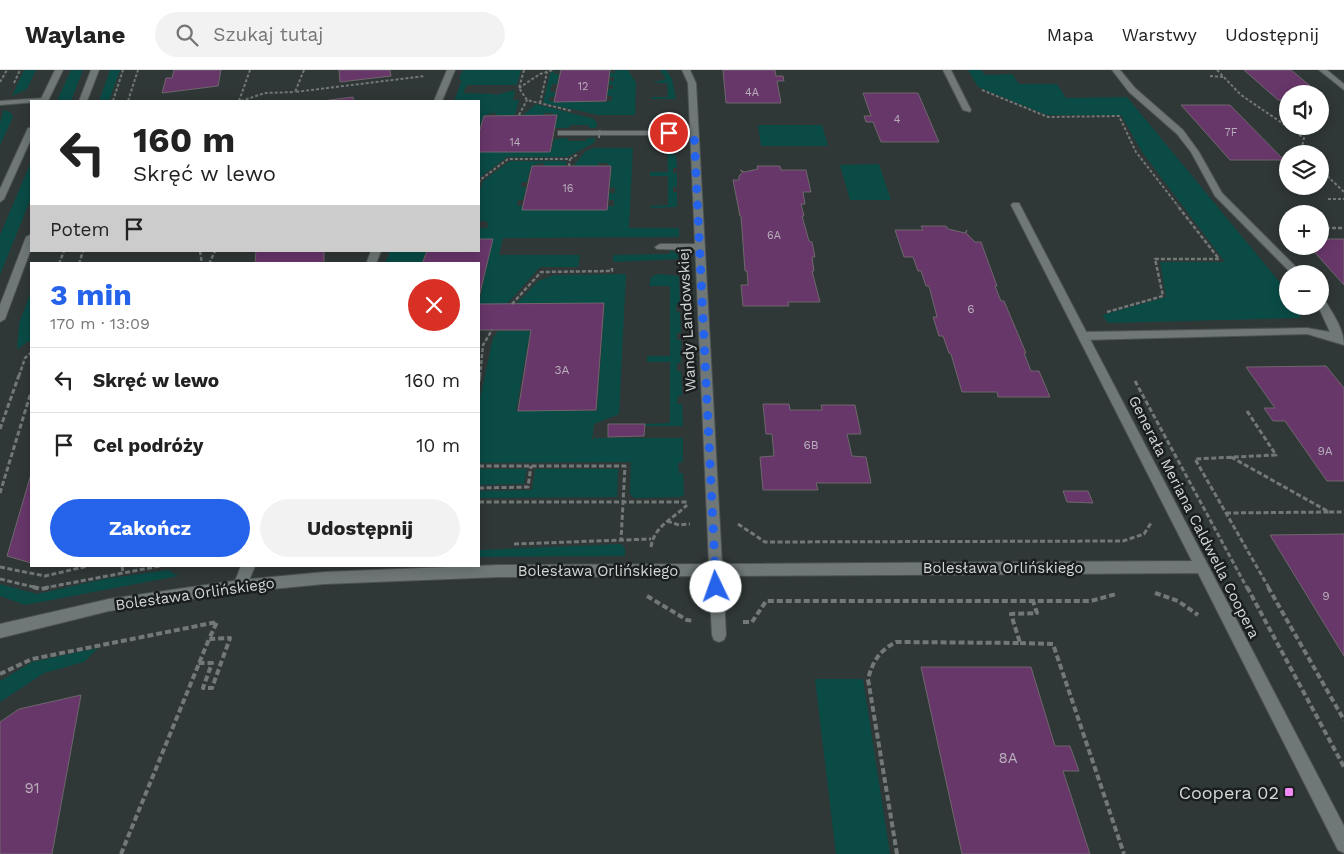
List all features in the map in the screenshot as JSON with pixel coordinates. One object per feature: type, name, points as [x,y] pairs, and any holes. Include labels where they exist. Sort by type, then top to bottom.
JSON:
[{"type":"street","points":[[44,100],[59,70]]},
{"type":"street","points":[[83,100],[95,70]]},
{"type":"street","points":[[438,100],[451,70]]},
{"type":"street","name":"Wandy Landowskiej","points":[[686,70],[692,83],[718,628]]},
{"type":"street","points":[[947,70],[967,110]]},
{"type":"street","points":[[1116,70],[1132,90],[1180,132],[1195,152],[1218,194],[1289,265]]},
{"type":"street","points":[[1323,70],[1344,88]]},
{"type":"street","points":[[0,103],[30,102]]},
{"type":"street","points":[[0,198],[30,132]]},
{"type":"street","points":[[562,133],[694,133]]},
{"type":"street","name":"Generała Meriana Caldwella Coopera","points":[[1016,205],[1344,844]]},
{"type":"street","points":[[0,319],[30,240]]},
{"type":"street","points":[[660,247],[700,247]]},
{"type":"street","points":[[1329,314],[1341,340]]},
{"type":"street","points":[[1083,336],[1307,331],[1341,340]]},
{"type":"street","points":[[240,586],[248,567]]},
{"type":"street","name":"Bolesława Orlińskiego","points":[[0,631],[109,605],[240,586],[324,578],[401,574],[715,570],[1202,567]]},
{"type":"path","points":[[0,82],[6,70]]},
{"type":"path","points":[[113,100],[123,70]]},
{"type":"path","points":[[128,100],[138,70]]},
{"type":"path","points":[[240,100],[250,70]]},
{"type":"path","points":[[295,92],[304,70]]},
{"type":"path","points":[[524,70],[519,88],[527,100],[577,112]]},
{"type":"path","points":[[519,88],[540,74],[553,70]]},
{"type":"path","points":[[1217,70],[1241,95],[1304,138],[1302,145]]},
{"type":"path","points":[[540,103],[547,72]]},
{"type":"path","points":[[243,100],[265,93],[295,92],[418,76]]},
{"type":"path","points":[[1210,76],[1224,77]]},
{"type":"path","points":[[975,89],[1048,117],[1120,116],[1136,152],[1219,259],[1154,259],[1163,296],[1098,314],[1110,335]]},
{"type":"path","points":[[519,115],[527,100]]},
{"type":"path","points":[[599,138],[600,128]]},
{"type":"path","points":[[480,180],[508,159],[570,159],[569,166]]},
{"type":"path","points":[[1329,178],[1344,192]]},
{"type":"path","points":[[1328,199],[1344,199]]},
{"type":"path","points":[[1329,228],[1344,228]]},
{"type":"path","points":[[512,304],[541,272],[612,271],[612,268]]},
{"type":"path","points":[[480,372],[483,345],[492,330]]},
{"type":"path","points":[[0,429],[25,358],[30,354]]},
{"type":"path","points":[[1131,373],[1344,767]]},
{"type":"path","points":[[0,493],[30,395]]},
{"type":"path","points":[[1247,411],[1276,455],[1195,459],[1344,720]]},
{"type":"path","points":[[1230,457],[1329,512]]},
{"type":"path","points":[[480,466],[625,466],[621,540]]},
{"type":"path","points":[[480,488],[528,487],[531,466]]},
{"type":"path","points":[[480,502],[688,502]]},
{"type":"path","points":[[1226,513],[1344,512]]},
{"type":"path","points":[[735,524],[741,524],[765,542],[1122,541],[1139,537],[1145,533],[1151,522],[1151,514]]},
{"type":"path","points":[[667,521],[679,525],[698,524]]},
{"type":"path","points":[[507,545],[651,539]]},
{"type":"path","points":[[0,567],[45,576],[84,567]]},
{"type":"path","points":[[122,567],[123,573]]},
{"type":"path","points":[[0,579],[41,589],[155,567]]},
{"type":"path","points":[[647,596],[687,620],[718,628],[752,622],[766,601],[1092,601],[1119,593]]},
{"type":"path","points":[[1151,593],[1178,601],[1201,619]]},
{"type":"path","points":[[1020,643],[1011,614],[1037,613],[1033,601]]},
{"type":"path","points":[[0,674],[32,659],[217,622],[198,663],[121,854]]},
{"type":"path","points":[[198,663],[212,663],[203,688],[212,688],[230,638],[209,639]]},
{"type":"path","points":[[897,854],[868,680],[873,659],[881,650],[896,642],[1053,644],[1124,854]]},
{"type":"shaded area","points":[[24,70],[36,70],[27,89],[12,96]]},
{"type":"shaded area","points":[[71,70],[83,70],[71,100],[57,100]]},
{"type":"shaded area","points":[[110,70],[120,70],[109,100],[99,100]]},
{"type":"shaded area","points":[[463,70],[521,70],[517,85],[467,85],[463,93],[496,95],[515,90],[513,100],[519,100],[515,115],[488,114],[483,118],[480,126],[480,100],[454,100],[462,80],[459,79]]},
{"type":"shaded area","points":[[559,70],[554,74],[559,74],[557,84],[552,84],[550,92],[555,92],[554,97],[549,97],[549,101],[607,102],[612,100],[612,96],[607,96],[608,89],[613,89],[613,85],[609,85],[609,81],[614,81],[614,77],[610,77],[610,73],[615,73],[615,70],[628,70],[636,83],[635,115],[599,115],[543,103],[550,73]]},
{"type":"shaded area","points":[[660,70],[666,70],[672,79],[676,99],[652,99],[652,97],[668,97],[667,83],[652,83],[666,79]]},
{"type":"shaded area","points":[[968,70],[981,70],[985,75],[1012,74],[1019,84],[1057,84],[1066,98],[1127,97],[1279,281],[1279,315],[1299,315],[1301,318],[1108,323],[1102,315],[1166,297],[1160,262],[1225,262],[1142,152],[1121,115],[1047,115],[978,87]]},
{"type":"shaded area","points":[[536,104],[594,119],[597,123],[596,128],[589,128],[589,125],[570,125],[569,128],[555,128],[558,115],[553,115],[553,113],[523,115]]},
{"type":"shaded area","points":[[4,110],[10,112],[13,117],[0,145],[0,123]]},
{"type":"shaded area","points":[[758,125],[822,125],[828,146],[761,146]]},
{"type":"shaded area","points":[[568,138],[568,141],[586,141],[587,138],[595,138],[594,143],[567,157],[507,157],[480,177],[480,152],[551,152],[554,139]]},
{"type":"shaded area","points":[[667,141],[676,142],[676,150],[673,151],[673,155],[676,155],[677,168],[673,168],[673,173],[677,173],[677,187],[673,187],[673,192],[677,192],[677,207],[652,208],[649,206],[668,205],[668,176],[650,176],[650,172],[668,172]]},
{"type":"shaded area","points":[[594,148],[633,148],[629,228],[679,228],[679,237],[503,238],[499,255],[580,255],[578,267],[540,267],[507,304],[480,304],[493,239],[480,239],[480,228],[488,228],[487,221],[480,221],[480,189],[483,181],[510,161],[566,161],[566,166],[544,166],[544,163],[539,163],[533,166],[527,182],[522,182],[521,187],[526,187],[523,200],[518,200],[517,206],[522,206],[522,210],[607,210],[608,206],[614,206],[614,200],[609,200],[609,193],[615,193],[615,188],[610,187],[612,166],[608,166],[608,163],[598,163],[598,166],[573,166],[586,151]]},
{"type":"shaded area","points":[[30,164],[30,200],[0,275],[0,235]]},
{"type":"shaded area","points":[[879,164],[891,200],[850,200],[840,165]]},
{"type":"shaded area","points":[[670,251],[678,253],[679,259],[613,262],[613,255],[670,254]]},
{"type":"shaded area","points":[[390,252],[426,252],[423,262],[386,262]]},
{"type":"shaded area","points":[[626,274],[619,414],[594,424],[592,441],[594,438],[683,438],[683,462],[678,463],[679,473],[683,473],[684,495],[680,497],[634,498],[630,494],[631,462],[480,463],[480,398],[493,338],[498,331],[530,331],[516,411],[597,411],[605,303],[517,303],[538,281],[554,275]]},
{"type":"shaded area","points":[[657,274],[679,276],[680,305],[676,305],[676,311],[680,312],[681,333],[677,333],[677,340],[681,340],[681,363],[677,363],[677,371],[681,371],[682,395],[678,396],[677,404],[682,404],[683,426],[645,426],[645,424],[670,423],[670,362],[647,362],[647,356],[670,356],[670,286],[649,286],[651,277]]},
{"type":"shaded area","points":[[30,294],[30,341],[17,349],[19,324]]},
{"type":"shaded area","points":[[480,469],[527,469],[524,484],[480,485]]},
{"type":"shaded area","points":[[535,469],[618,469],[617,497],[480,498],[480,491],[532,490]]},
{"type":"shaded area","points":[[621,544],[625,548],[625,556],[480,557],[480,550]]},
{"type":"shaded area","points":[[168,570],[178,576],[25,605],[0,596],[0,584],[37,594],[104,579]]},
{"type":"shaded area","points":[[98,648],[84,662],[44,673],[0,702],[0,681],[32,662]]},
{"type":"shaded area","points":[[815,679],[863,679],[890,854],[836,854]]},
{"type":"building","points":[[174,70],[221,70],[218,86],[162,93],[166,78],[172,78]]},
{"type":"building","points":[[339,70],[390,70],[391,76],[340,82]]},
{"type":"building","points":[[561,70],[610,70],[606,101],[554,102]]},
{"type":"building","points":[[723,70],[775,70],[776,76],[783,76],[784,81],[777,81],[781,103],[726,103]]},
{"type":"building","points":[[1244,70],[1291,70],[1309,85],[1279,85],[1278,100]]},
{"type":"building","points":[[863,93],[918,93],[939,142],[881,142],[873,122],[866,122],[864,116],[871,116]]},
{"type":"building","points":[[353,97],[354,100],[330,100]]},
{"type":"building","points":[[1181,105],[1230,105],[1279,155],[1279,160],[1230,160]]},
{"type":"building","points":[[557,115],[550,152],[480,152],[480,130],[484,116]]},
{"type":"building","points":[[532,166],[611,166],[607,210],[522,210]]},
{"type":"building","points":[[757,166],[780,166],[781,170],[806,170],[811,192],[803,192],[805,204],[801,204],[804,216],[802,216],[809,241],[812,242],[815,257],[812,257],[814,271],[812,271],[820,302],[788,302],[789,306],[743,306],[741,285],[748,285],[747,271],[745,271],[741,216],[733,180],[739,180],[739,176],[743,172],[740,170],[744,172],[758,169]]},
{"type":"building","points":[[921,226],[946,226],[948,229],[965,233],[967,230],[966,233],[975,242],[981,242],[997,286],[995,286],[1001,301],[1004,301],[1026,353],[1024,353],[1031,371],[1039,371],[1050,397],[998,397],[997,392],[962,392],[951,354],[943,336],[939,336],[933,317],[937,317],[929,286],[926,286],[921,271],[918,271],[913,257],[904,257],[895,230],[923,230]]},
{"type":"building","points":[[480,239],[493,239],[480,293],[480,262],[423,262],[427,252],[480,252]]},
{"type":"building","points":[[1329,239],[1344,239],[1344,285],[1329,268],[1329,265],[1326,265],[1317,255],[1329,255]]},
{"type":"building","points":[[256,252],[324,252],[324,262],[255,262]]},
{"type":"building","points":[[604,303],[596,410],[518,411],[531,330],[480,330],[480,304]]},
{"type":"building","points":[[1326,366],[1344,388],[1344,481],[1327,481],[1285,421],[1273,421],[1264,408],[1275,408],[1246,367]]},
{"type":"building","points":[[763,404],[789,404],[790,410],[822,410],[821,405],[855,405],[861,434],[847,434],[852,456],[866,457],[871,483],[816,483],[818,490],[763,490],[760,457],[774,456],[772,434],[766,434]]},
{"type":"building","points":[[608,424],[645,424],[644,436],[608,437]]},
{"type":"building","points":[[30,477],[30,563],[7,556]]},
{"type":"building","points":[[1063,491],[1088,491],[1093,503],[1067,502]]},
{"type":"building","points":[[1344,534],[1344,656],[1270,535]]},
{"type":"building","points":[[921,667],[1031,667],[1055,746],[1070,746],[1079,771],[1063,771],[1090,854],[962,854]]},
{"type":"building","points":[[81,695],[52,854],[0,854],[0,722],[19,709]]},
{"type":"place","name":"Coopera 02","points":[[1289,792]]},
{"type":"route","points":[[669,133],[694,133],[716,587]]}]
